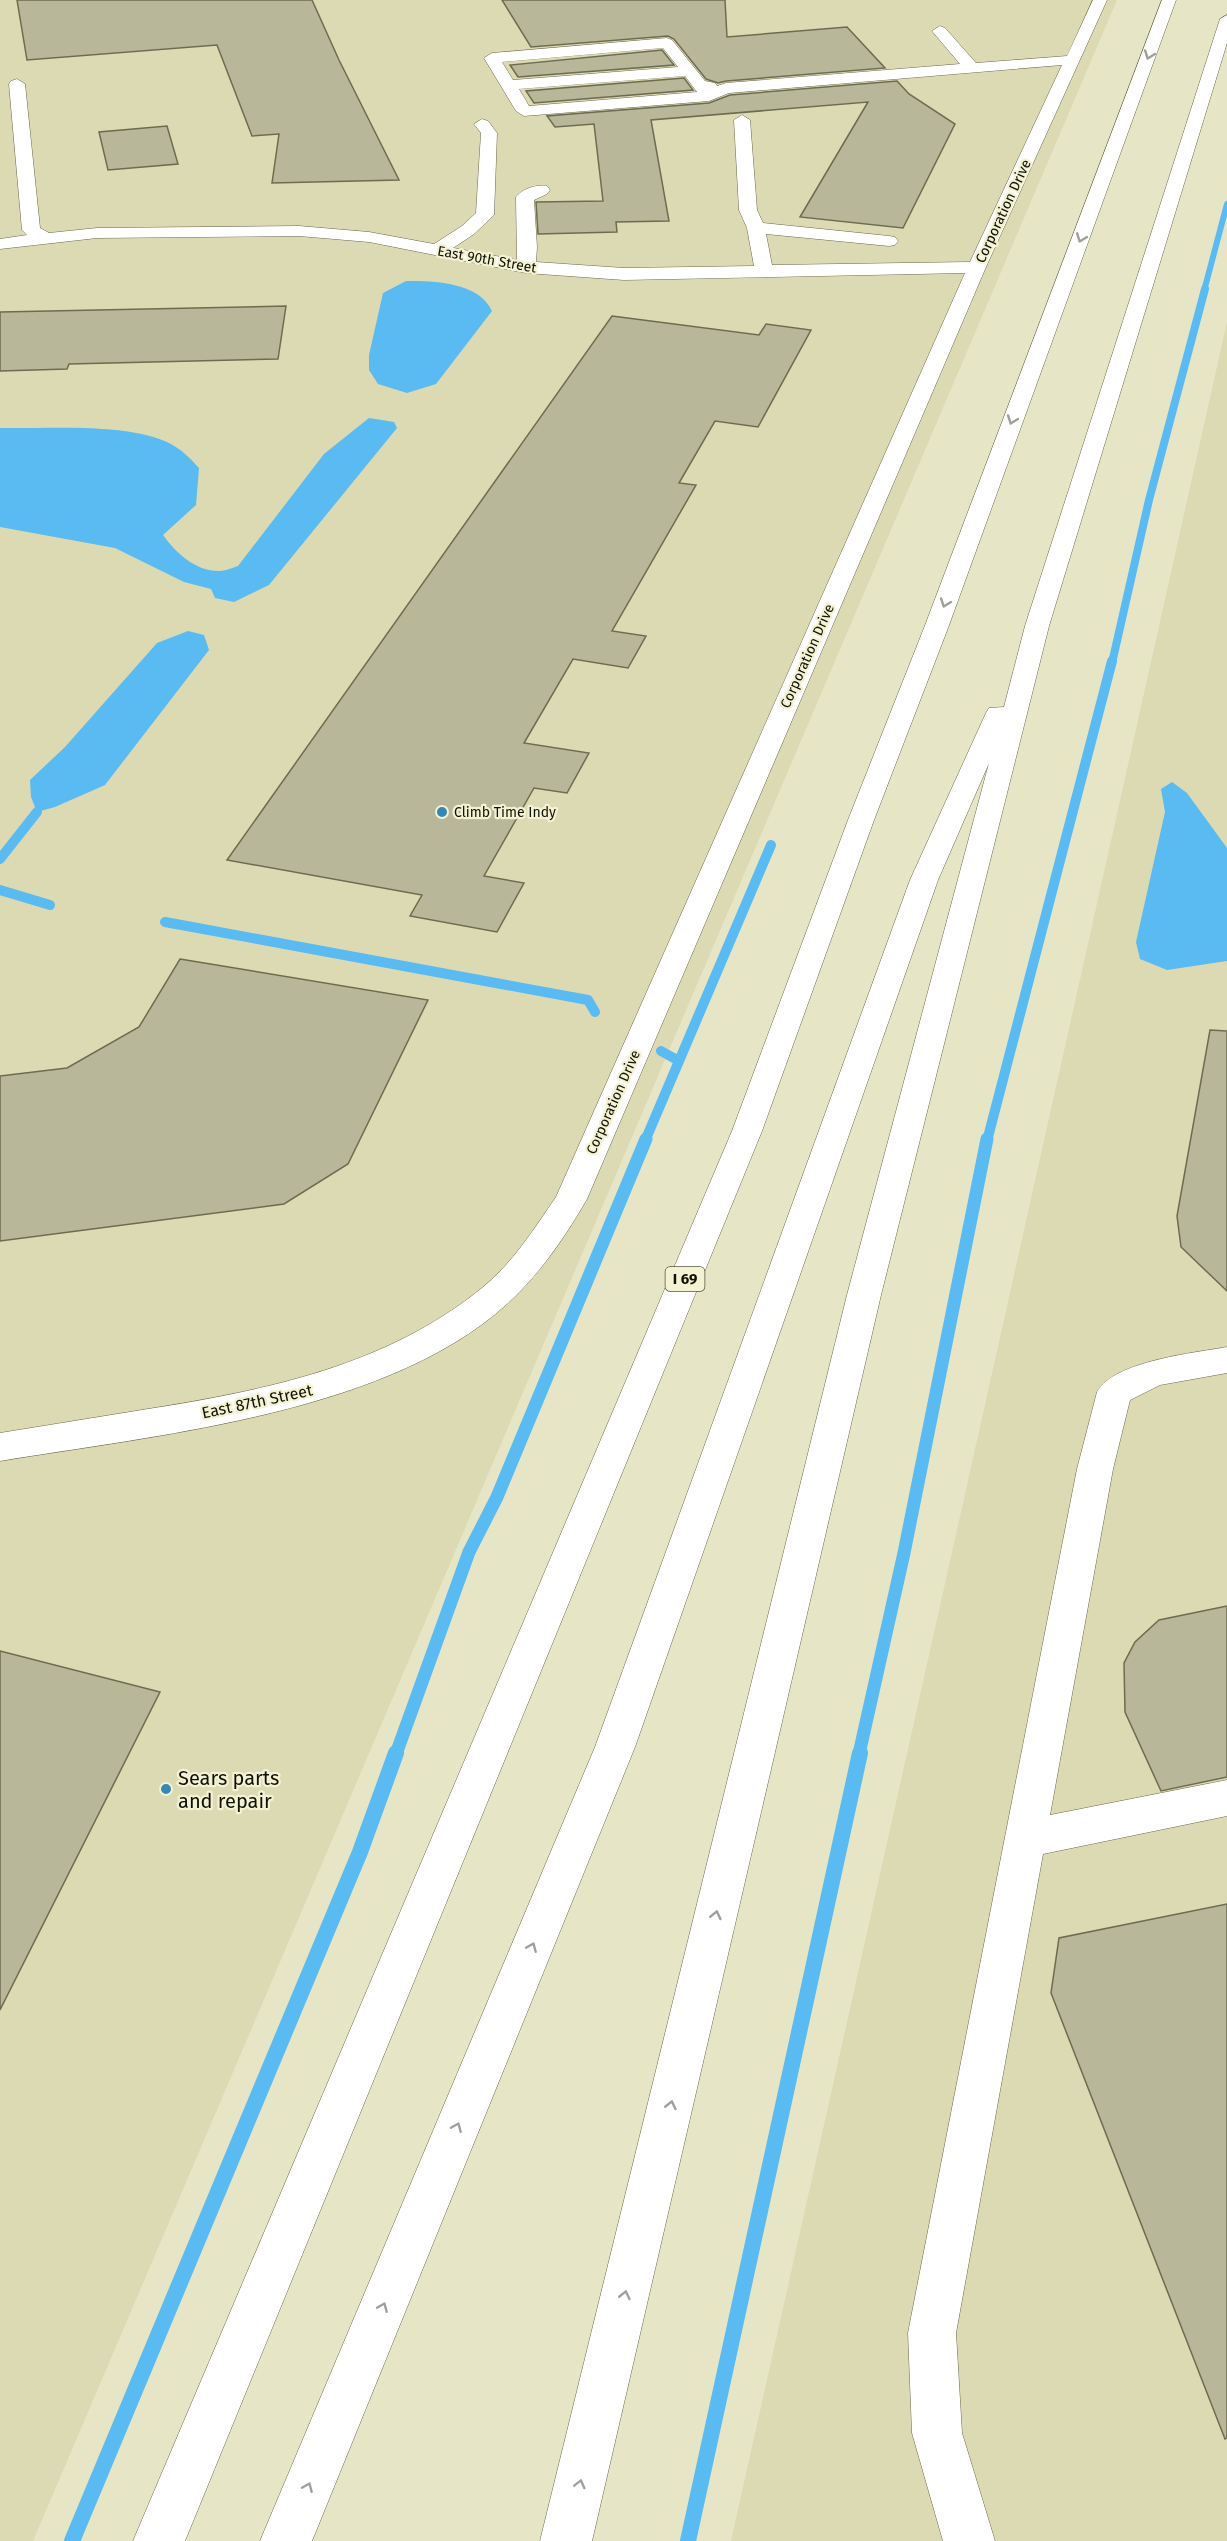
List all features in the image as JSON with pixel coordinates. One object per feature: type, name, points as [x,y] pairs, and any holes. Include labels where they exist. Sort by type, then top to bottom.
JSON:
[{"type":"main road","name":"Corporation Drive","points":[[493,1297],[518,1275],[540,1249],[571,1199],[977,267],[1100,0]]},
{"type":"main road","name":"I 69","points":[[159,2541],[747,1131],[861,820],[936,628],[1169,0]]},
{"type":"main road","points":[[566,2541],[861,1307],[1037,626],[1227,19]]},
{"type":"main road","points":[[940,31],[972,68]]},
{"type":"main road","points":[[705,90],[667,43],[492,58],[524,111],[726,88],[1072,60]]},
{"type":"main road","points":[[508,85],[689,71]]},
{"type":"main road","points":[[17,84],[31,230],[45,238]]},
{"type":"main road","points":[[742,120],[748,210],[756,228],[764,271]]},
{"type":"main road","points":[[437,250],[468,230],[485,215],[489,133],[482,124]]},
{"type":"main road","points":[[526,267],[528,247],[525,197],[541,190]]},
{"type":"main road","points":[[756,228],[889,241]]},
{"type":"main road","name":"East 90th Street","points":[[0,244],[97,233],[278,230],[369,237],[526,267],[624,274],[977,267]]},
{"type":"main road","points":[[286,2541],[615,1747],[924,880],[1037,626]]},
{"type":"main road","name":"East 87th Street","points":[[0,1448],[253,1405],[338,1382],[419,1349],[465,1320],[493,1297]]},
{"type":"main road","points":[[969,2541],[937,2433],[932,2333],[1095,1469],[1114,1392],[1153,1373],[1227,1360]]},
{"type":"main road","points":[[1025,1839],[1227,1798]]},
{"type":"shaded area","points":[[0,0],[1117,0],[33,2541],[0,2541]]},
{"type":"shaded area","points":[[1227,322],[1227,2541],[731,2541]]},
{"type":"water","points":[[406,281],[455,285],[477,294],[486,301],[492,311],[436,384],[407,393],[378,384],[369,370],[369,355],[383,293]]},
{"type":"water","points":[[369,418],[394,422],[397,428],[269,585],[234,602],[215,598],[211,589],[184,582],[115,548],[0,527],[0,428],[88,428],[133,432],[171,444],[199,468],[196,505],[163,535],[180,554],[194,564],[210,570],[228,569],[238,566],[324,454]]},
{"type":"water","points":[[188,631],[204,635],[209,650],[105,785],[55,807],[37,812],[31,797],[30,780],[65,747],[157,643]]},
{"type":"water","points":[[1172,782],[1187,793],[1227,848],[1227,961],[1167,970],[1140,959],[1136,942],[1165,812],[1161,789]]},
{"type":"building","points":[[17,0],[312,0],[339,60],[399,180],[272,183],[279,134],[252,136],[217,45],[27,60]]},
{"type":"building","points":[[502,0],[725,0],[727,37],[847,27],[885,68],[718,83],[706,79],[674,39],[668,36],[531,47]]},
{"type":"building","points":[[662,50],[674,65],[518,77],[510,65]]},
{"type":"building","points":[[684,78],[693,90],[534,103],[526,91]]},
{"type":"building","points":[[897,81],[909,94],[955,124],[903,228],[800,217],[868,102],[651,120],[669,221],[616,222],[617,232],[538,234],[536,202],[603,201],[594,124],[555,127],[547,116],[709,103],[730,95]]},
{"type":"building","points":[[167,126],[178,164],[108,170],[99,132]]},
{"type":"building","points":[[286,306],[278,359],[69,364],[67,369],[0,371],[0,312]]},
{"type":"building","points":[[612,316],[759,335],[766,324],[811,330],[758,427],[715,421],[679,483],[696,485],[612,631],[646,636],[628,668],[573,659],[524,743],[589,753],[567,793],[534,788],[484,876],[524,883],[497,932],[410,916],[422,895],[227,860]]},
{"type":"building","points":[[180,959],[428,1000],[348,1164],[284,1204],[0,1241],[0,1076],[67,1068],[139,1027]]},
{"type":"building","points":[[1210,1030],[1227,1031],[1227,1291],[1181,1247],[1177,1216]]},
{"type":"building","points":[[1227,1606],[1227,1777],[1161,1791],[1125,1712],[1124,1663],[1135,1642],[1159,1620]]},
{"type":"building","points":[[0,1651],[160,1692],[0,2010]]},
{"type":"building","points":[[1227,1904],[1227,2438],[1225,2439],[1051,1993],[1059,1938]]},
{"type":"waterway","points":[[1204,291],[1227,204]]},
{"type":"waterway","points":[[1112,663],[1149,500],[1205,289]]},
{"type":"waterway","points":[[987,1141],[1112,661]]},
{"type":"waterway","points":[[0,859],[37,812]]},
{"type":"waterway","points":[[645,1141],[771,845]]},
{"type":"waterway","points":[[0,890],[50,905]]},
{"type":"waterway","points":[[165,922],[588,1000],[595,1012]]},
{"type":"waterway","points":[[661,1051],[679,1061]]},
{"type":"waterway","points":[[396,1754],[469,1552],[497,1497],[646,1139]]},
{"type":"waterway","points":[[859,1754],[904,1553],[987,1139]]},
{"type":"waterway","points":[[72,2541],[360,1852],[396,1753]]},
{"type":"waterway","points":[[688,2541],[860,1753]]},
{"type":"place","name":"Climb Time Indy","points":[[442,812]]},
{"type":"place","name":"Sears parts and repair","points":[[166,1789]]}]
